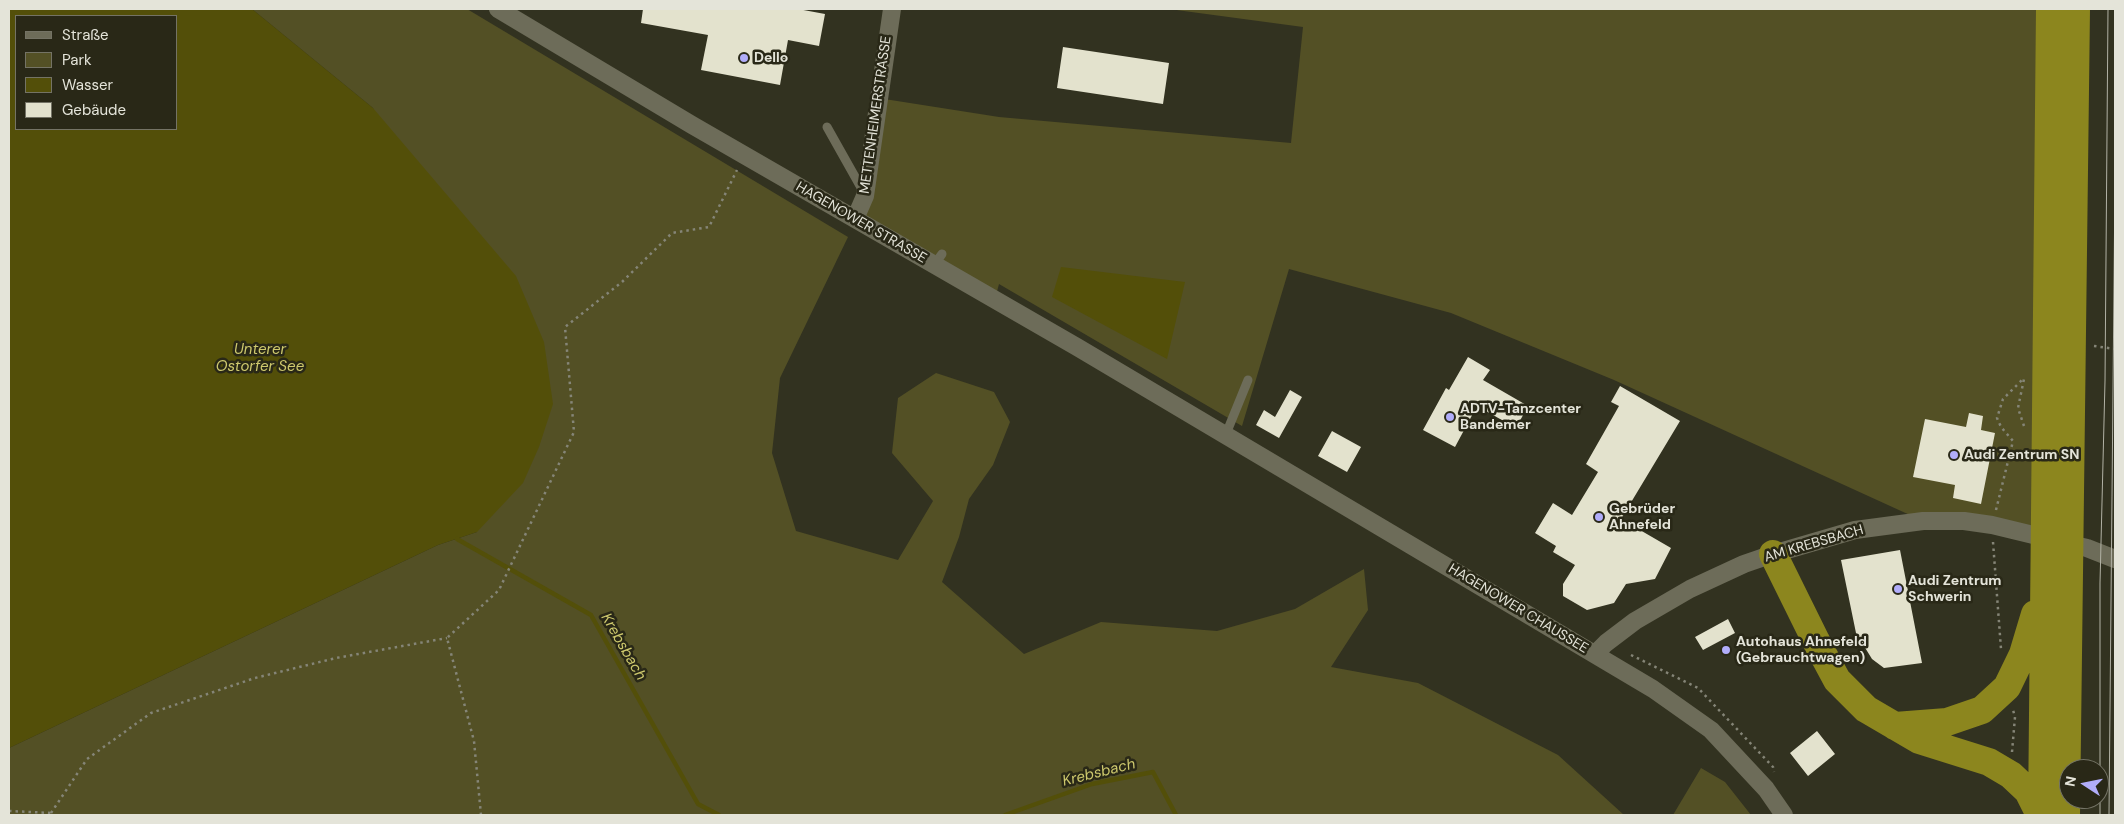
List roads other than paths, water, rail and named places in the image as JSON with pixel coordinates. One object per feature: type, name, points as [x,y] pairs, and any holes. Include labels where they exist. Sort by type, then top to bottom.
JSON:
[{"type":"highway","points":[[2050,9],[2059,475]]},
{"type":"highway","points":[[2041,815],[2059,475],[2076,9]]},
{"type":"highway","points":[[1773,554],[1837,680],[1866,709],[1919,740],[1989,762],[2011,775],[2028,792],[2041,815]]},
{"type":"highway","points":[[1894,726],[1948,722],[1982,710],[2007,687],[2023,654],[2053,567]]},
{"type":"highway","points":[[2053,567],[2066,815]]},
{"type":"street","name":"HAGENOWER STRASSE","points":[[500,9],[854,219],[938,259],[1226,434]]},
{"type":"street","name":"METTENHEIMERSTRASSE","points":[[854,219],[865,196],[892,9]]},
{"type":"street","name":"HAGENOWER CHAUSSEE","points":[[1226,434],[1653,689],[1711,730],[1766,789],[1784,815]]},
{"type":"street","name":"AM KREBSBACH","points":[[1594,654],[1635,621],[1690,590],[1744,564],[1855,530],[1913,522],[1964,521],[1992,525],[2086,548],[2115,559]]},
{"type":"lane","points":[[827,126],[865,196]]},
{"type":"lane","points":[[1226,434],[1248,380]]},
{"type":"water","name":"Unterer Ostorfer See","points":[[9,9],[252,9],[373,108],[516,276],[544,342],[553,404],[539,447],[523,483],[477,532],[438,545],[9,748]]},
{"type":"water","points":[[1061,267],[1185,282],[1167,359],[1052,297]]},
{"type":"waterway","name":"Krebsbach","points":[[457,539],[591,615],[698,804],[719,815]]},
{"type":"waterway","name":"Krebsbach","points":[[1005,815],[1092,784],[1153,772],[1176,815]]},
{"type":"tram line","points":[[2100,815],[2100,583],[2105,381],[2108,9]]},
{"type":"tram line","points":[[2109,815],[2115,179]]},
{"type":"place","name":"Dello","points":[[744,58]]},
{"type":"place","name":"ADTV-Tanzcenter Bandemer","points":[[1450,417]]},
{"type":"place","name":"Audi Zentrum SN","points":[[1954,455]]},
{"type":"place","name":"Gebrüder Ahnefeld","points":[[1599,517]]},
{"type":"place","name":"Audi Zentrum Schwerin","points":[[1898,589]]},
{"type":"place","name":"Autohaus Ahnefeld (Gebrauchtwagen)","points":[[1726,650]]}]
